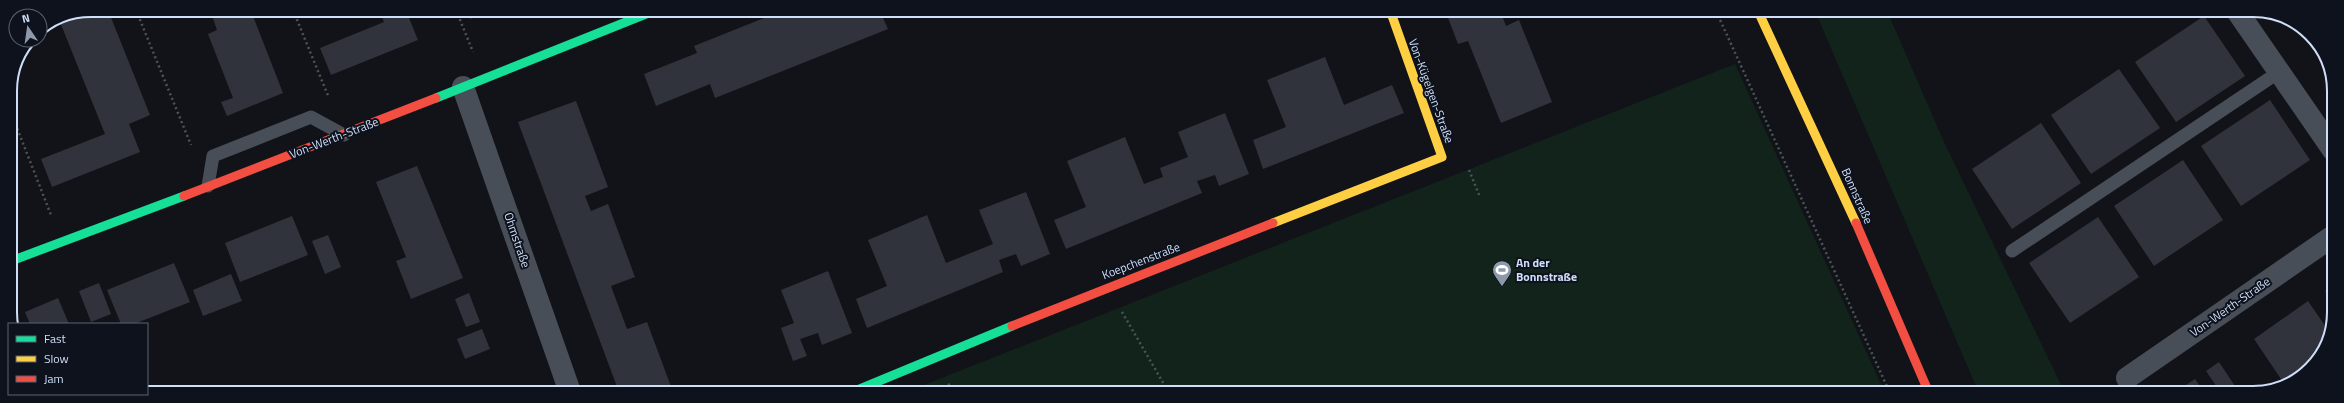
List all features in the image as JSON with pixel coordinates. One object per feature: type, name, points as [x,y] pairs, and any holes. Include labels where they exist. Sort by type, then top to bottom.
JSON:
[{"type":"street","name":"Von-Werth-Straße","points":[[17,259],[344,135],[639,17]]},
{"type":"street","name":"Von-Kügelgen-Straße","points":[[1392,17],[1442,157]]},
{"type":"street","name":"Bonnstraße","points":[[1761,17],[1846,200],[1926,386]]},
{"type":"street","points":[[2241,17],[2327,141]]},
{"type":"street","name":"Ohmstraße","points":[[463,87],[568,386]]},
{"type":"street","name":"Koepchenstraße","points":[[865,386],[1108,287],[1442,157]]},
{"type":"street","name":"Von-Werth-Straße","points":[[2127,378],[2327,240]]},
{"type":"lane","points":[[2012,251],[2279,72]]},
{"type":"lane","points":[[208,186],[213,156],[311,117],[344,135]]},
{"type":"path","points":[[139,17],[208,186]]},
{"type":"path","points":[[296,17],[344,135]]},
{"type":"path","points":[[459,17],[484,79]]},
{"type":"path","points":[[1719,17],[1887,386]]},
{"type":"path","points":[[17,128],[61,242]]},
{"type":"path","points":[[1108,287],[1165,386]]},
{"type":"green space","points":[[1818,17],[1890,17],[1944,142],[2062,386],[1976,386]]},
{"type":"green space","name":"An der Bonnstraße","points":[[1735,64],[1882,386],[922,386]]},
{"type":"building","points":[[111,17],[150,115],[129,124],[140,152],[52,187],[41,159],[105,134],[61,24],[76,18]]},
{"type":"building","points":[[212,17],[253,17],[283,93],[227,116],[221,102],[233,98],[208,34],[217,30]]},
{"type":"building","points":[[382,17],[409,17],[418,40],[331,75],[320,48],[384,22]]},
{"type":"building","points":[[766,17],[885,17],[883,18],[888,29],[715,98],[710,84],[656,106],[644,74],[697,53],[694,46]]},
{"type":"building","points":[[1448,17],[1503,17],[1506,26],[1519,20],[1552,102],[1501,123],[1468,41],[1458,44]]},
{"type":"building","points":[[2205,17],[2245,76],[2176,122],[2135,62]]},
{"type":"building","points":[[1325,57],[1344,105],[1392,85],[1404,113],[1263,169],[1253,140],[1286,127],[1267,80]]},
{"type":"building","points":[[2119,69],[2160,128],[2091,174],[2051,115]]},
{"type":"building","points":[[2270,100],[2310,160],[2241,206],[2201,146]]},
{"type":"building","points":[[576,101],[608,187],[585,196],[591,211],[608,204],[635,277],[611,286],[627,329],[647,322],[671,386],[617,386],[518,122]]},
{"type":"building","points":[[1225,113],[1249,174],[1219,186],[1215,175],[1197,181],[1202,193],[1066,249],[1054,220],[1086,207],[1067,161],[1125,137],[1144,184],[1163,177],[1160,168],[1188,157],[1178,132]]},
{"type":"building","points":[[2041,123],[2081,183],[2012,229],[1972,169]]},
{"type":"building","points":[[2183,160],[2223,220],[2154,266],[2114,206]]},
{"type":"building","points":[[417,166],[463,278],[411,299],[396,261],[406,257],[376,182]]},
{"type":"building","points":[[1026,192],[1050,254],[1021,266],[1016,254],[999,260],[1003,272],[867,328],[856,299],[887,286],[868,240],[927,215],[946,263],[993,244],[979,210]]},
{"type":"building","points":[[292,216],[308,255],[240,282],[225,243]]},
{"type":"building","points":[[2098,217],[2139,277],[2070,323],[2029,263]]},
{"type":"building","points":[[328,235],[341,267],[325,274],[312,241]]},
{"type":"building","points":[[174,263],[190,302],[137,323],[121,323],[107,290]]},
{"type":"building","points":[[828,271],[852,333],[822,345],[818,333],[800,339],[807,356],[793,361],[781,328],[794,323],[781,290]]},
{"type":"building","points":[[231,274],[242,301],[203,316],[193,290]]},
{"type":"building","points":[[99,283],[111,314],[91,322],[79,291]]},
{"type":"building","points":[[469,293],[480,322],[466,327],[455,299]]},
{"type":"building","points":[[58,298],[69,323],[30,323],[25,312]]},
{"type":"building","points":[[2308,301],[2326,327],[2315,353],[2309,361],[2298,371],[2282,380],[2254,339]]},
{"type":"building","points":[[482,329],[490,349],[465,359],[457,339]]},
{"type":"building","points":[[2219,362],[2235,386],[2216,386],[2206,371]]},
{"type":"building","points":[[2195,379],[2200,386],[2184,386]]},
{"type":"traffic: fast","points":[[436,98],[638,17]]},
{"type":"traffic: fast","points":[[17,259],[184,196]]},
{"type":"traffic: fast","points":[[867,386],[1012,326]]},
{"type":"traffic: slow","points":[[1273,223],[1442,157],[1392,17]]},
{"type":"traffic: slow","points":[[1761,17],[1856,223]]},
{"type":"traffic: jam","points":[[184,196],[436,98]]},
{"type":"traffic: jam","points":[[1012,326],[1273,223]]},
{"type":"traffic: jam","points":[[1856,223],[1926,386]]},
{"type":"place","name":"An der Bonnstraße","points":[[1502,287]]}]
